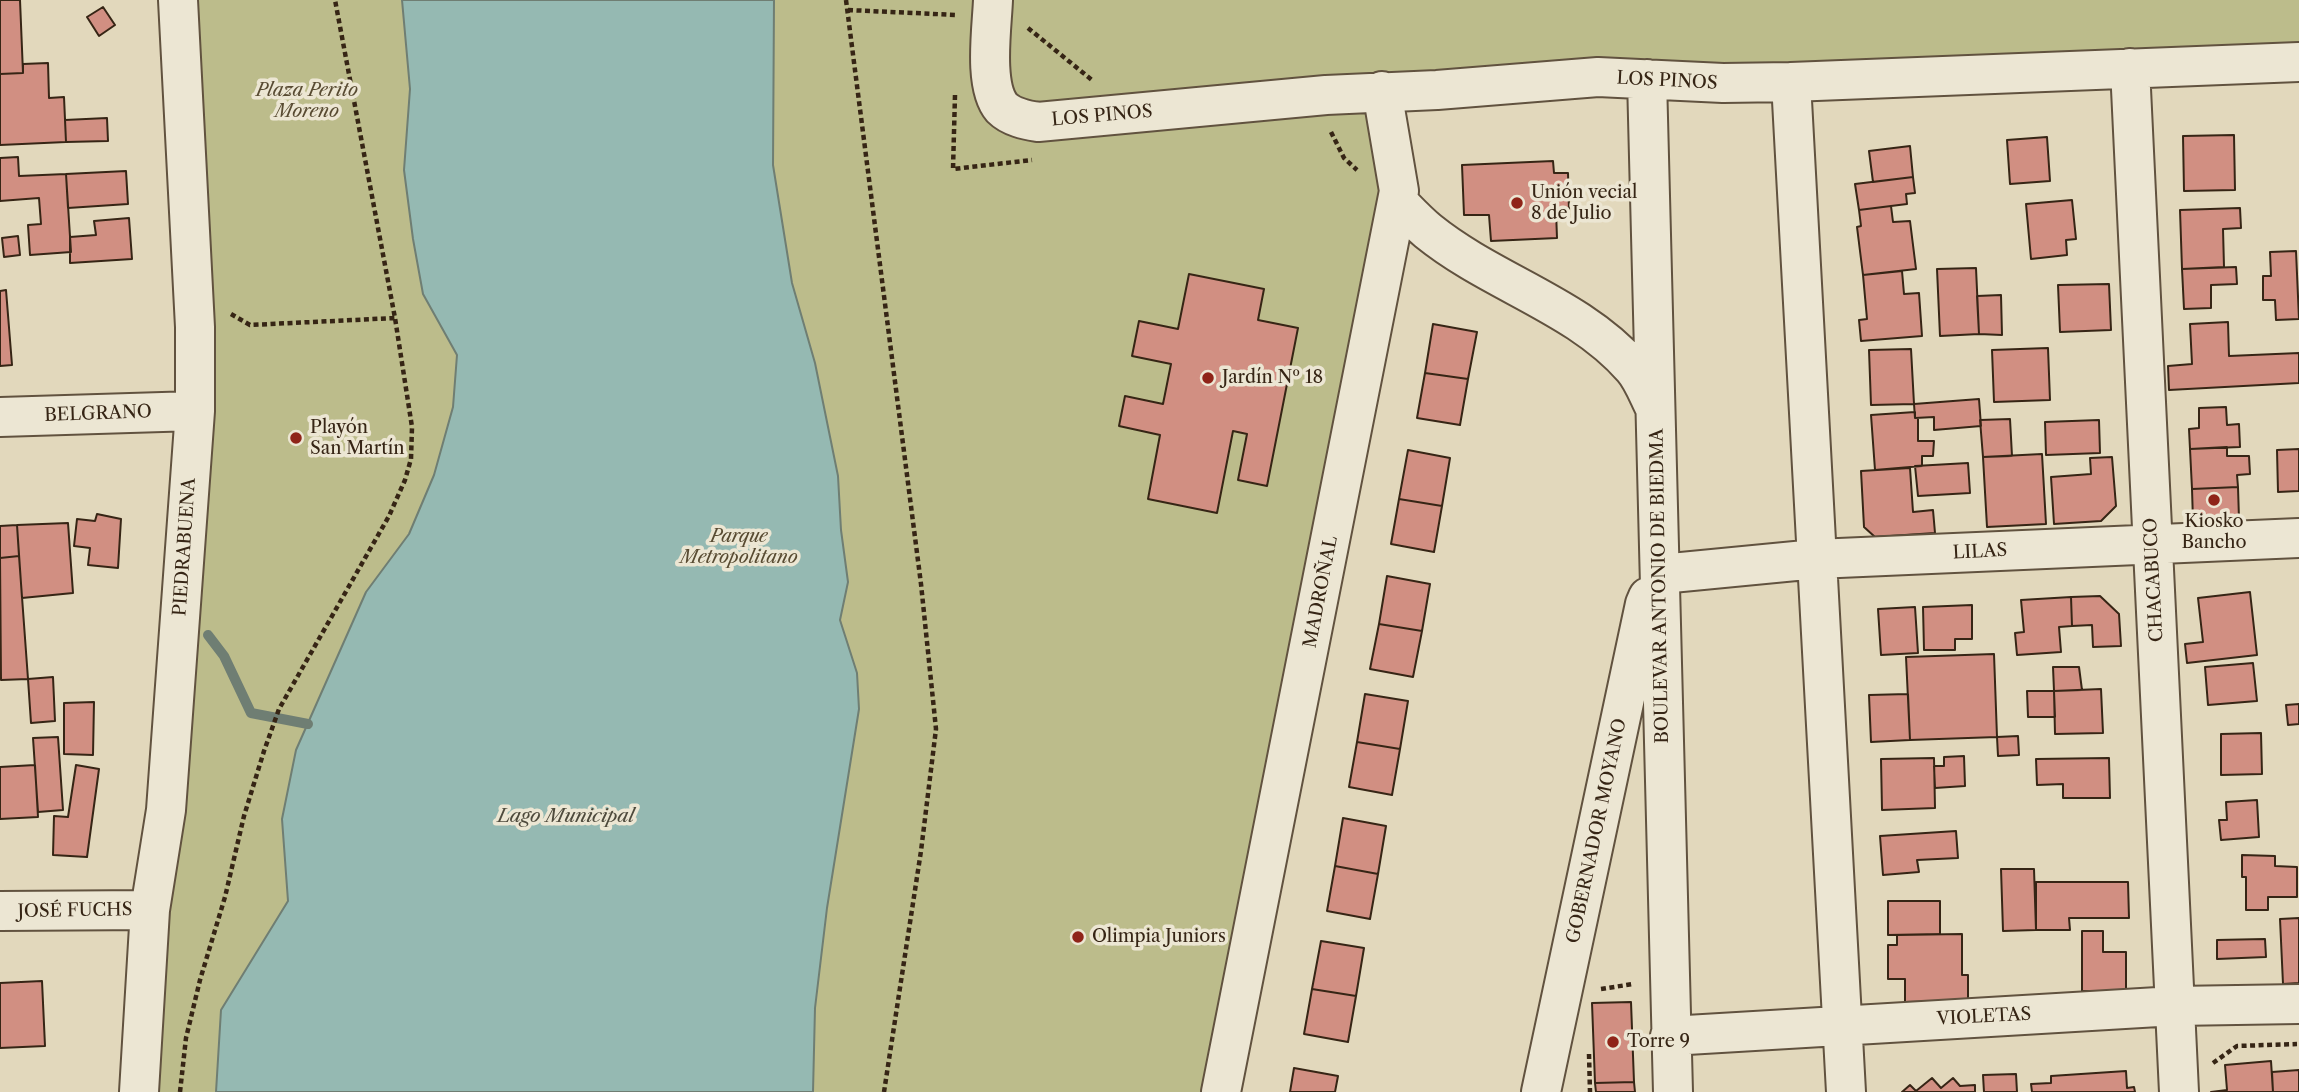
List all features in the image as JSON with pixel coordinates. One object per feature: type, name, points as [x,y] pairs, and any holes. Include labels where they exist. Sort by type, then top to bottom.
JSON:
[{"type":"street","name":"PIEDRABUENA","points":[[139,1092],[150,910],[166,810],[195,411],[193,293],[178,0]]},
{"type":"street","name":"LOS PINOS","points":[[976,4],[997,98],[1003,109],[1038,122],[1382,91],[1437,90],[1598,77],[1723,83],[1791,82],[2299,62]]},
{"type":"street","name":"CHACABUCO","points":[[2130,68],[2179,1092]]},
{"type":"street","name":"BOULEVAR ANTONIO DE BIEDMA","points":[[1647,79],[1673,1092]]},
{"type":"street","points":[[1791,82],[1846,1092]]},
{"type":"street","name":"MADROÑAL","points":[[1221,1092],[1398,201],[1399,191],[1382,91]]},
{"type":"street","points":[[1398,201],[1428,231],[1469,259],[1581,323],[1614,349],[1636,371],[1656,410]]},
{"type":"street","name":"BELGRANO","points":[[0,417],[195,411]]},
{"type":"street","name":"LILAS","points":[[1661,574],[1816,559],[2299,538]]},
{"type":"street","name":"GOBERNADOR MOYANO","points":[[1541,1092],[1645,604],[1661,574]]},
{"type":"street","name":"JOSÉ FUCHS","points":[[0,911],[150,910]]},
{"type":"street","name":"VIOLETAS","points":[[1670,1036],[2175,1006],[2299,1004]]},
{"type":"path","points":[[180,1092],[186,1038],[200,980],[225,897],[244,816],[279,709],[347,594],[389,516],[405,480],[411,458],[412,427],[395,318],[335,0]]},
{"type":"path","points":[[846,0],[936,729],[921,851],[884,1092]]},
{"type":"path","points":[[848,10],[958,15],[976,4]]},
{"type":"path","points":[[958,15],[958,29]]},
{"type":"path","points":[[956,85],[953,169],[1034,160]]},
{"type":"path","points":[[1330,129],[1344,158],[1366,178]]},
{"type":"path","points":[[193,293],[250,325],[395,318]]},
{"type":"path","points":[[1599,990],[1634,984]]},
{"type":"path","points":[[2208,1067],[2237,1046],[2299,1044]]},
{"type":"green space","name":"Parque Metropolitano","points":[[178,0],[2299,0],[2299,62],[1382,91],[1399,191],[1221,1092],[139,1092],[195,411]]},
{"type":"water","name":"Lago Municipal","points":[[402,0],[774,0],[773,165],[792,283],[815,363],[838,476],[848,582],[840,620],[857,673],[859,709],[827,908],[815,1008],[813,1092],[216,1092],[221,1010],[288,901],[282,819],[296,750],[366,592],[409,534],[434,475],[453,407],[457,355],[423,294],[404,170],[410,89]]},
{"type":"building","points":[[0,0],[20,0],[23,73],[0,74]]},
{"type":"building","points":[[103,7],[115,25],[99,36],[87,17]]},
{"type":"building","points":[[48,63],[49,98],[64,97],[66,142],[0,145],[0,74],[23,73],[23,64]]},
{"type":"building","points":[[107,118],[108,141],[66,142],[65,120]]},
{"type":"building","points":[[2234,135],[2235,190],[2184,191],[2183,136]]},
{"type":"building","points":[[2047,137],[2050,181],[2010,184],[2007,140]]},
{"type":"building","points":[[1910,146],[1913,177],[1873,182],[1869,151]]},
{"type":"building","points":[[18,157],[19,176],[66,174],[71,252],[30,255],[28,225],[41,224],[39,198],[0,201],[0,158]]},
{"type":"building","points":[[1553,161],[1554,173],[1568,173],[1569,211],[1556,211],[1557,238],[1491,241],[1489,215],[1464,215],[1462,165]]},
{"type":"building","points":[[126,171],[128,204],[68,208],[66,174]]},
{"type":"building","points":[[1913,177],[1915,193],[1906,194],[1907,204],[1859,210],[1855,184]]},
{"type":"building","points":[[2072,200],[2076,239],[2066,240],[2067,255],[2031,259],[2026,204]]},
{"type":"building","points":[[1891,206],[1893,222],[1910,221],[1916,269],[1863,275],[1857,227],[1861,226],[1859,210]]},
{"type":"building","points":[[2240,208],[2241,228],[2223,229],[2224,267],[2182,269],[2180,210]]},
{"type":"building","points":[[129,218],[132,259],[70,263],[70,237],[96,235],[94,221]]},
{"type":"building","points":[[18,236],[20,255],[4,257],[2,238]]},
{"type":"building","points":[[2296,251],[2299,319],[2276,320],[2275,300],[2263,300],[2263,276],[2271,276],[2270,252]]},
{"type":"building","points":[[2236,267],[2237,284],[2211,285],[2211,308],[2184,309],[2182,269]]},
{"type":"building","points":[[1976,268],[1979,334],[1940,336],[1937,269]]},
{"type":"building","points":[[1902,271],[1904,294],[1919,293],[1922,336],[1861,341],[1859,320],[1867,319],[1863,275]]},
{"type":"building","points":[[1189,274],[1264,289],[1258,320],[1298,328],[1267,486],[1238,480],[1247,434],[1233,431],[1217,513],[1148,499],[1160,435],[1119,426],[1125,396],[1163,404],[1171,364],[1132,356],[1139,321],[1178,329]]},
{"type":"building","points":[[2109,284],[2111,330],[2060,332],[2058,285]]},
{"type":"building","points":[[6,290],[12,365],[0,366],[0,291]]},
{"type":"building","points":[[2001,295],[2002,335],[1979,334],[1977,296]]},
{"type":"building","points":[[2228,322],[2229,356],[2299,353],[2299,383],[2169,390],[2168,366],[2192,364],[2190,324]]},
{"type":"building","points":[[1433,324],[1477,332],[1468,379],[1425,373]]},
{"type":"building","points":[[2048,348],[2050,400],[1994,402],[1992,350]]},
{"type":"building","points":[[1911,349],[1914,404],[1871,405],[1869,350]]},
{"type":"building","points":[[1425,373],[1468,379],[1460,425],[1417,418]]},
{"type":"building","points":[[1979,399],[1981,426],[1934,430],[1934,417],[1915,418],[1914,404]]},
{"type":"building","points":[[2226,407],[2227,425],[2239,424],[2240,447],[2190,449],[2189,429],[2199,428],[2199,408]]},
{"type":"building","points":[[1915,412],[1915,418],[1918,418],[1918,441],[1934,441],[1933,456],[1922,456],[1922,466],[1875,470],[1871,415]]},
{"type":"building","points":[[2010,419],[2012,456],[1983,457],[1980,420]]},
{"type":"building","points":[[2099,420],[2100,453],[2046,455],[2045,422]]},
{"type":"building","points":[[2227,447],[2227,456],[2249,456],[2250,474],[2237,475],[2238,487],[2192,489],[2190,449]]},
{"type":"building","points":[[2299,449],[2299,491],[2278,492],[2277,450]]},
{"type":"building","points":[[1408,450],[1450,458],[1442,506],[1399,499]]},
{"type":"building","points":[[2042,454],[2046,524],[1987,527],[1983,457]]},
{"type":"building","points":[[2112,457],[2116,506],[2101,521],[2054,524],[2051,477],[2091,474],[2090,458]]},
{"type":"building","points":[[1968,463],[1970,493],[1918,496],[1915,466]]},
{"type":"building","points":[[1910,468],[1913,512],[1933,510],[1935,533],[1875,537],[1864,527],[1861,471]]},
{"type":"building","points":[[2238,487],[2239,519],[2193,521],[2192,489]]},
{"type":"building","points":[[1399,499],[1442,506],[1434,552],[1391,544]]},
{"type":"building","points":[[97,514],[121,519],[118,568],[88,565],[90,548],[74,546],[77,519],[95,521]]},
{"type":"building","points":[[68,523],[73,593],[22,598],[17,525]]},
{"type":"building","points":[[17,525],[19,556],[0,558],[0,526]]},
{"type":"building","points":[[19,556],[28,679],[1,680],[0,558]]},
{"type":"building","points":[[1387,576],[1430,584],[1422,631],[1379,624]]},
{"type":"building","points":[[2250,592],[2257,655],[2187,663],[2185,644],[2203,642],[2198,598]]},
{"type":"building","points":[[2100,596],[2119,614],[2121,646],[2093,647],[2092,625],[2072,626],[2071,597]]},
{"type":"building","points":[[2071,597],[2072,626],[2059,627],[2061,652],[2017,655],[2015,633],[2024,632],[2021,600]]},
{"type":"building","points":[[1972,605],[1972,639],[1955,639],[1955,650],[1924,650],[1923,607]]},
{"type":"building","points":[[1915,607],[1918,653],[1881,655],[1878,609]]},
{"type":"building","points":[[1379,624],[1422,631],[1413,677],[1370,669]]},
{"type":"building","points":[[1994,654],[1997,737],[1910,740],[1906,657]]},
{"type":"building","points":[[2253,663],[2257,701],[2208,705],[2205,667]]},
{"type":"building","points":[[2053,667],[2079,667],[2082,690],[2054,691]]},
{"type":"building","points":[[53,677],[55,721],[31,723],[28,679]]},
{"type":"building","points":[[2101,689],[2103,733],[2055,734],[2054,691]]},
{"type":"building","points":[[2027,691],[2054,691],[2055,717],[2028,717]]},
{"type":"building","points":[[1365,694],[1408,701],[1400,749],[1357,742]]},
{"type":"building","points":[[1908,694],[1910,740],[1871,742],[1869,695]]},
{"type":"building","points":[[94,702],[93,755],[64,754],[64,703]]},
{"type":"building","points":[[2299,704],[2299,724],[2288,725],[2286,705]]},
{"type":"building","points":[[2261,733],[2262,774],[2221,775],[2221,734]]},
{"type":"building","points":[[2018,736],[2019,755],[1998,756],[1997,737]]},
{"type":"building","points":[[58,737],[63,810],[38,812],[33,738]]},
{"type":"building","points":[[1357,742],[1400,749],[1392,795],[1349,787]]},
{"type":"building","points":[[1964,756],[1965,786],[1935,788],[1934,766],[1944,766],[1944,757]]},
{"type":"building","points":[[1934,758],[1935,808],[1882,810],[1881,759]]},
{"type":"building","points":[[2109,758],[2110,798],[2063,798],[2063,784],[2037,785],[2036,759]]},
{"type":"building","points":[[35,765],[38,817],[0,819],[0,767]]},
{"type":"building","points":[[76,765],[99,769],[87,857],[53,855],[54,816],[68,817]]},
{"type":"building","points":[[2257,800],[2259,837],[2221,840],[2219,820],[2227,820],[2226,802]]},
{"type":"building","points":[[1343,818],[1386,826],[1378,874],[1335,866]]},
{"type":"building","points":[[1956,831],[1958,858],[1917,860],[1919,872],[1883,875],[1880,836]]},
{"type":"building","points":[[2242,855],[2275,856],[2275,866],[2297,867],[2297,897],[2268,897],[2268,910],[2246,910],[2246,877],[2242,877]]},
{"type":"building","points":[[1335,866],[1378,874],[1370,919],[1327,911]]},
{"type":"building","points":[[2001,869],[2034,869],[2036,930],[2003,931]]},
{"type":"building","points":[[2036,882],[2128,882],[2129,918],[2069,918],[2070,930],[2036,930]]},
{"type":"building","points":[[1888,901],[1940,901],[1940,934],[1888,935]]},
{"type":"building","points":[[2299,918],[2299,983],[2283,984],[2280,919]]},
{"type":"building","points":[[2082,931],[2103,931],[2103,952],[2126,952],[2126,991],[2082,991]]},
{"type":"building","points":[[1962,934],[1962,975],[1968,975],[1968,1001],[1905,1002],[1905,979],[1888,979],[1888,945],[1897,945],[1897,935]]},
{"type":"building","points":[[2265,939],[2266,957],[2217,959],[2217,940]]},
{"type":"building","points":[[1321,941],[1364,948],[1356,996],[1312,989]]},
{"type":"building","points":[[42,981],[45,1046],[0,1048],[0,983]]},
{"type":"building","points":[[1312,989],[1356,996],[1348,1042],[1304,1034]]},
{"type":"building","name":"Torre 9","points":[[1631,1002],[1634,1082],[1595,1083],[1592,1003]]},
{"type":"building","points":[[2271,1061],[2273,1092],[2211,1092],[2227,1090],[2225,1065]]},
{"type":"building","points":[[1294,1068],[1338,1076],[1335,1092],[1290,1092]]},
{"type":"building","points":[[2299,1070],[2299,1092],[2273,1092],[2272,1072]]},
{"type":"building","points":[[2126,1071],[2127,1088],[2134,1087],[2135,1092],[2032,1092],[2031,1084],[2051,1083],[2051,1076]]},
{"type":"building","points":[[2016,1074],[2017,1092],[1984,1092],[1983,1075]]},
{"type":"building","points":[[1932,1078],[1941,1088],[1953,1078],[1960,1086],[1975,1085],[1975,1092],[1902,1092],[1910,1085],[1916,1091]]},
{"type":"building","points":[[1634,1082],[1635,1092],[1596,1092],[1595,1083]]},
{"type":"waterway","points":[[208,635],[224,656],[251,713],[308,724]]},
{"type":"place","name":"Unión vecial 8 de Julio","points":[[1517,203]]},
{"type":"place","name":"Jardín Nº 18","points":[[1208,378]]},
{"type":"place","name":"Playón San Martín","points":[[296,438]]},
{"type":"place","name":"Kiosko Bancho","points":[[2214,500]]},
{"type":"place","name":"Olimpia Juniors","points":[[1078,937]]},
{"type":"place","name":"Torre 9","points":[[1613,1042]]},
{"type":"park label","name":"Plaza Perito Moreno","points":[[307,101]]}]
